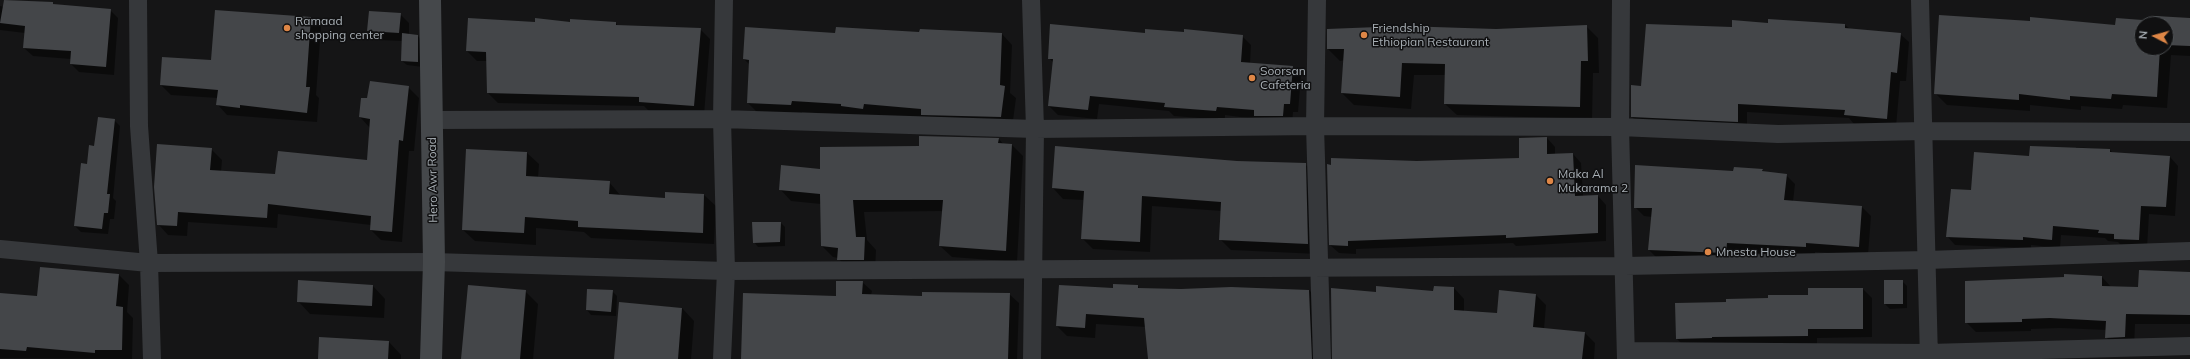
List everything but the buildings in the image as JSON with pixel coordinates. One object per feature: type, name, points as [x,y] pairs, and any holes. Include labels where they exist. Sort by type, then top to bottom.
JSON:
[{"type":"main road","name":"Hero Awr Road","points":[[430,0],[434,262],[431,359]]},
{"type":"street","points":[[138,0],[139,126],[149,263],[152,359]]},
{"type":"street","points":[[722,359],[726,271],[722,119],[724,0]]},
{"type":"street","points":[[1031,0],[1035,129],[1032,359]]},
{"type":"street","points":[[1317,0],[1315,126],[1318,268],[1322,359]]},
{"type":"street","points":[[1621,0],[1620,127],[1625,266],[1626,355],[1929,356],[2190,346]]},
{"type":"street","points":[[1920,0],[1929,356]]},
{"type":"street","points":[[432,120],[722,119],[1035,129],[1315,126],[1620,127],[1778,134],[1924,131],[2190,132]]},
{"type":"street","points":[[0,249],[149,263],[434,262],[726,271],[1033,268],[1625,266],[1927,260],[2190,251]]},
{"type":"place","name":"Ramaad shopping center","points":[[287,28]]},
{"type":"place","name":"Friendship Ethiopian Restaurant","points":[[1364,35]]},
{"type":"place","name":"Soorsan Cafeteria","points":[[1252,78]]},
{"type":"place","name":"Maka Al Mukarama 2","points":[[1550,181]]},
{"type":"place","name":"Mnesta House","points":[[1708,252]]}]
